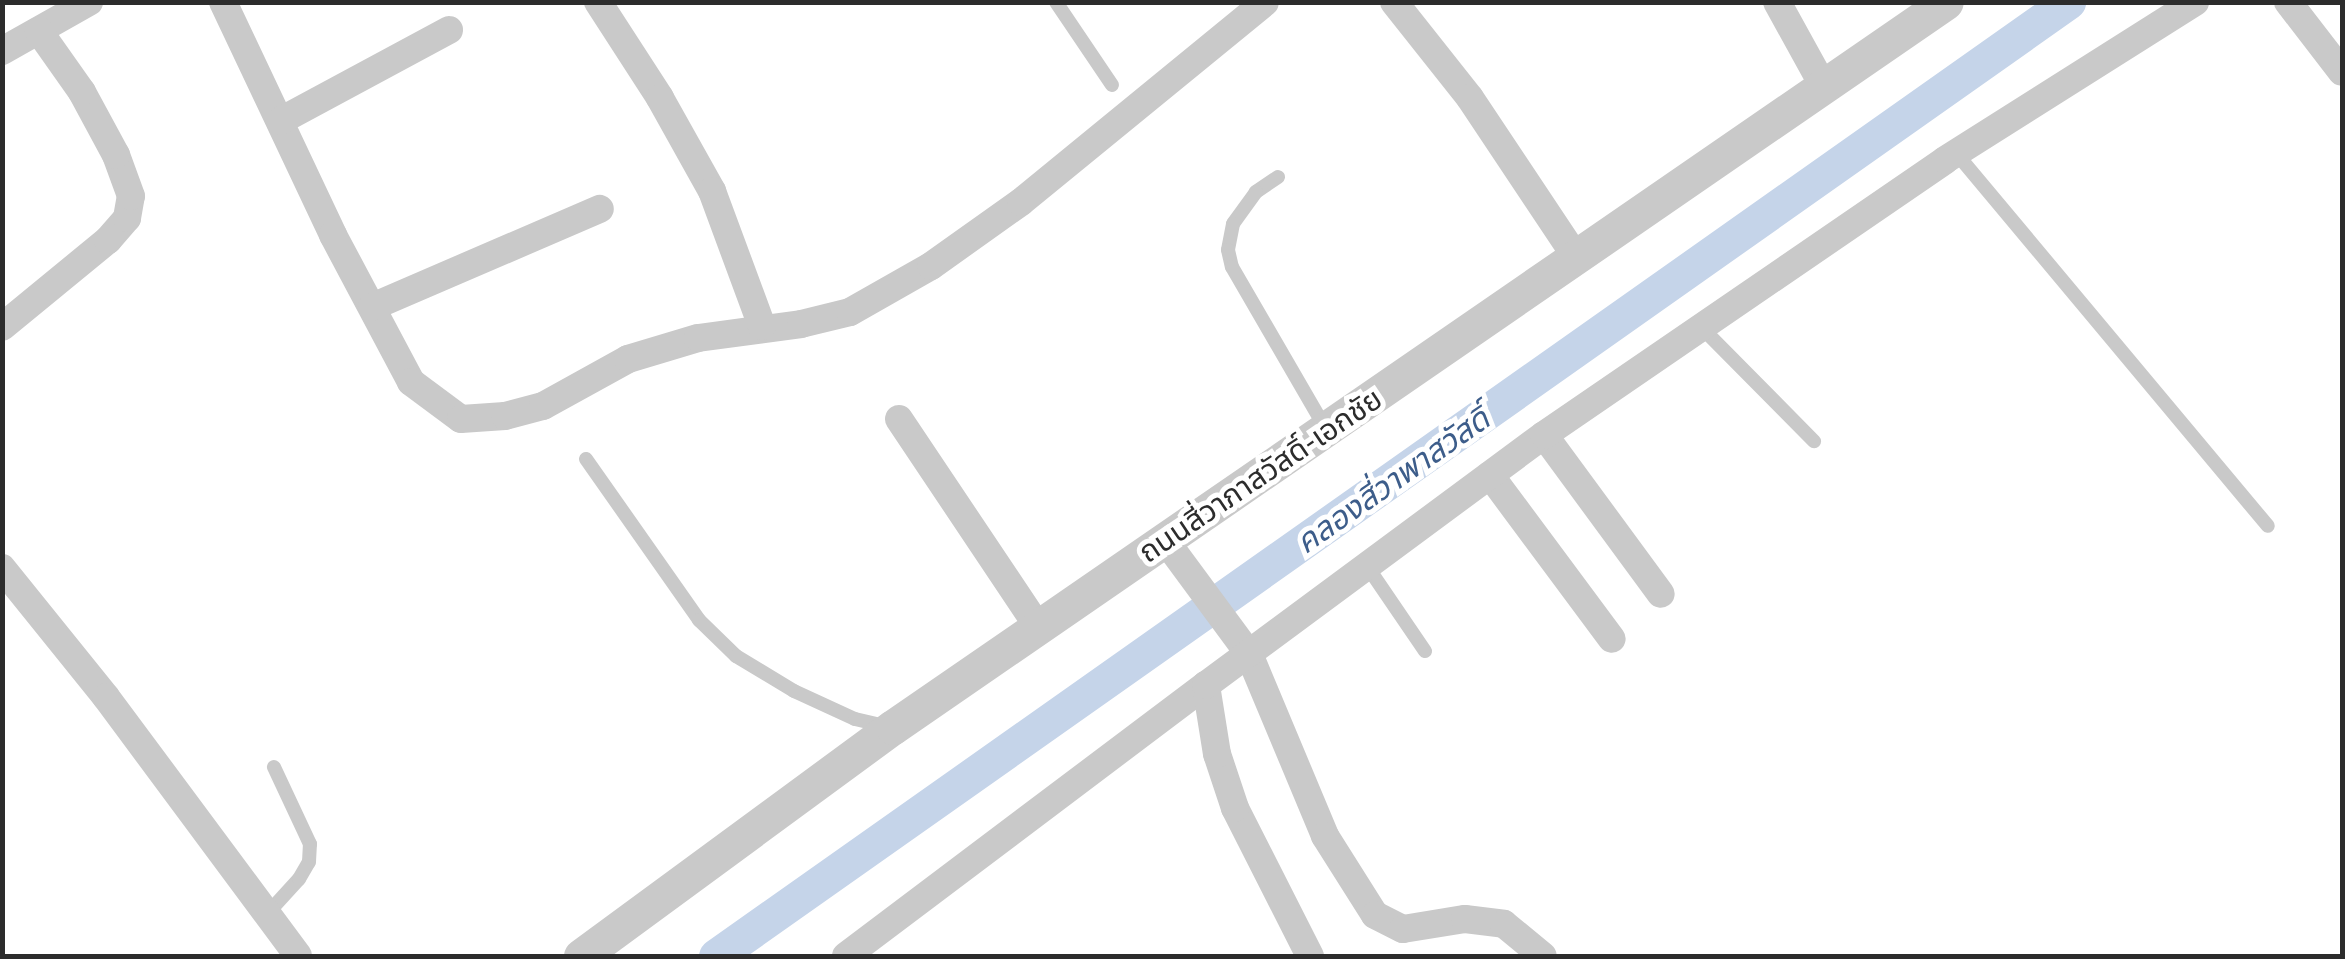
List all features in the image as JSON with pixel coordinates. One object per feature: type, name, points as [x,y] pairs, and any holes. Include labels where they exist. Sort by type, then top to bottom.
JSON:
[{"type":"street","points":[[2,51],[89,2]]},
{"type":"street","points":[[223,2],[411,382],[461,419],[504,416],[543,406],[628,359],[762,326],[801,324],[850,312],[931,266],[1022,202],[1126,107],[1265,2]]},
{"type":"street","points":[[598,2],[660,98],[712,192],[762,326]]},
{"type":"street","points":[[1394,2],[1470,98],[1576,257]]},
{"type":"street","points":[[1777,2],[1824,87]]},
{"type":"street","name":"ถนนสี่วาภาสวัสดิ์-เอกชัย","points":[[581,956],[893,727],[1946,2]]},
{"type":"street","points":[[846,956],[1544,435],[1956,153],[2196,2]]},
{"type":"street","points":[[2288,2],[2342,72]]},
{"type":"street","points":[[2,327],[108,240],[126,218],[132,196],[116,155],[82,92],[39,30]]},
{"type":"street","points":[[280,121],[448,30]]},
{"type":"street","points":[[372,307],[600,209]]},
{"type":"street","points":[[899,419],[1038,626]]},
{"type":"street","points":[[1544,435],[1662,594]]},
{"type":"street","points":[[1490,475],[1612,638]]},
{"type":"street","points":[[1165,540],[1249,654],[1324,836],[1374,915],[1403,929],[1465,919],[1504,924],[1543,956]]},
{"type":"street","points":[[2,568],[106,697],[298,956]]},
{"type":"street","points":[[1206,685],[1217,754],[1235,808],[1310,956]]},
{"type":"lane","points":[[1056,2],[1112,85]]},
{"type":"lane","points":[[1956,153],[2268,526]]},
{"type":"lane","points":[[1278,177],[1256,192],[1233,224],[1228,250],[1232,267],[1326,430]]},
{"type":"lane","points":[[1703,329],[1814,441]]},
{"type":"lane","points":[[586,460],[688,606],[736,656],[794,691],[855,720],[893,727]]},
{"type":"lane","points":[[1367,566],[1425,651]]},
{"type":"lane","points":[[267,914],[299,879],[309,862],[310,844],[274,768]]},
{"type":"waterway","name":"คลองสี่วาพาสวัสดิ์","points":[[716,956],[2068,2]]}]
